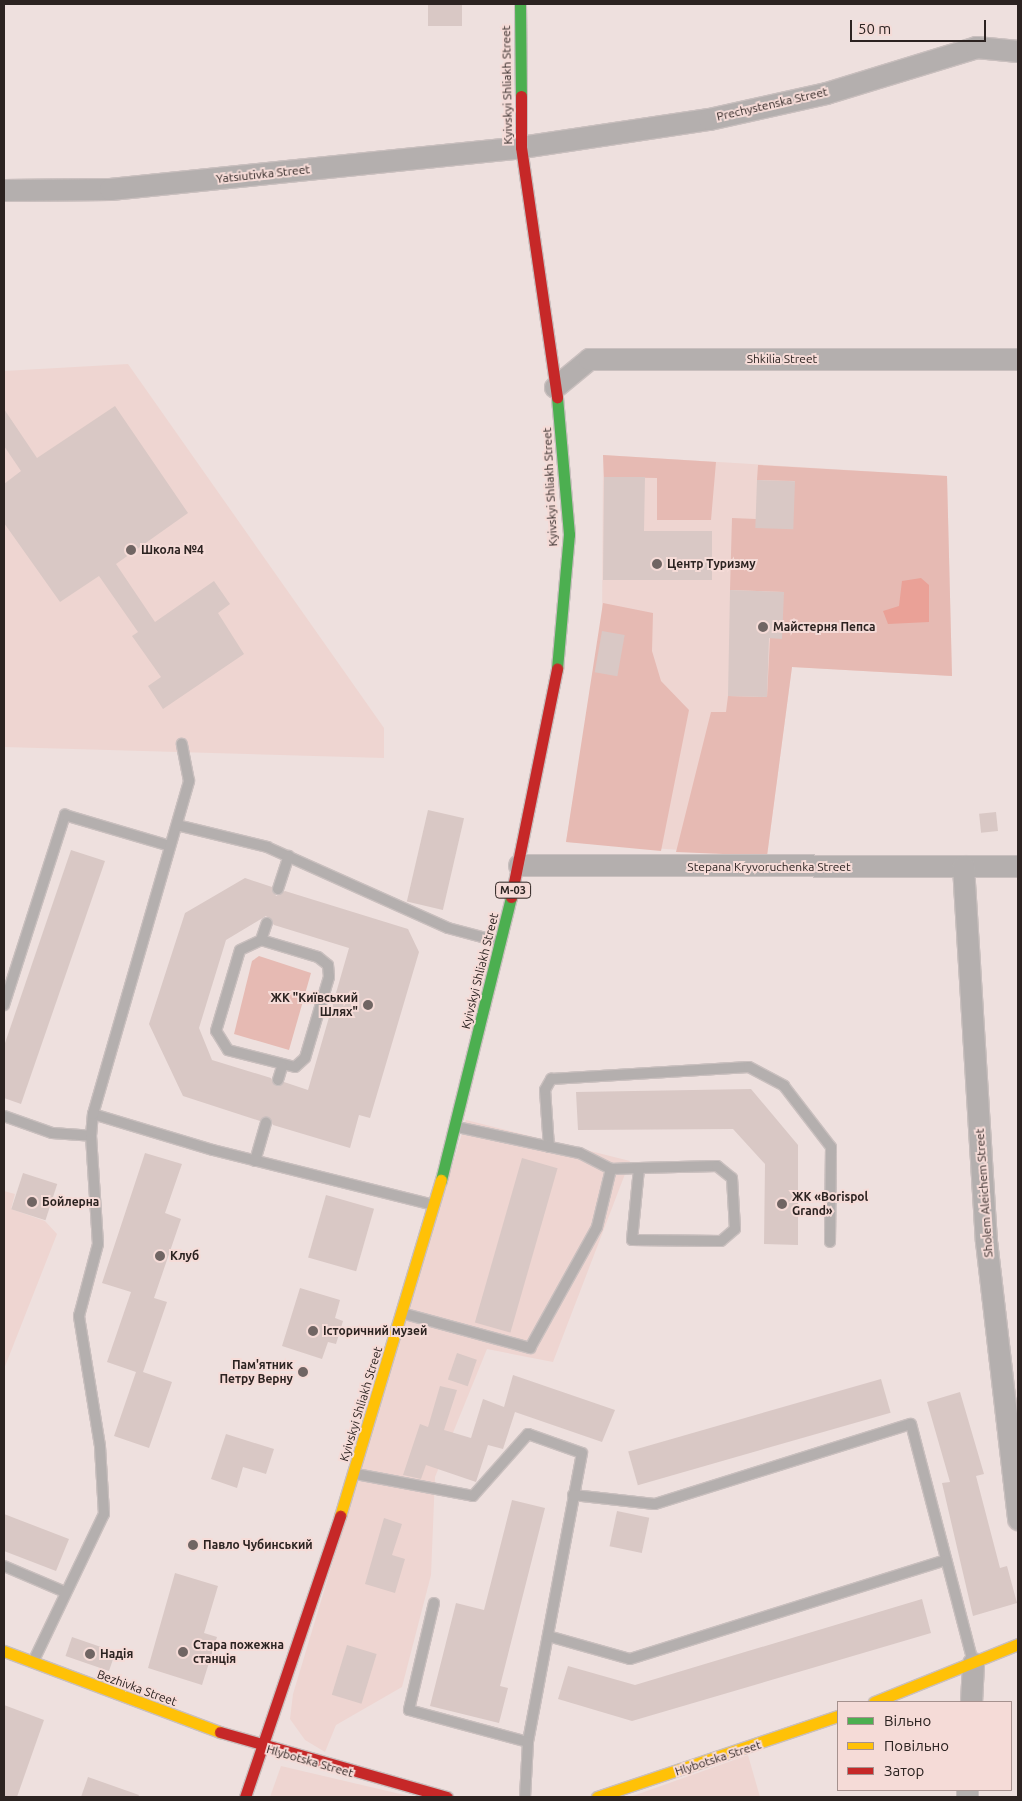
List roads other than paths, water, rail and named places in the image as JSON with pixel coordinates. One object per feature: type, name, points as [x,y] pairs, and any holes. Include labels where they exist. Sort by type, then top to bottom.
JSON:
[{"type":"main road","name":"Kyivskyi Shliakh Street","points":[[244,1797],[354,1473],[404,1314],[435,1205],[502,942],[561,650],[569,534],[555,387],[521,147],[520,4]]},
{"type":"main road","points":[[877,1701],[1018,1644]]},
{"type":"main road","name":"Bezhivka Street","points":[[4,1651],[261,1747]]},
{"type":"main road","name":"Hlybotska Street","points":[[597,1797],[837,1716]]},
{"type":"main road","name":"Hlybotska Street","points":[[261,1747],[447,1797]]},
{"type":"street","name":"Prechystenska Street","points":[[521,147],[718,116],[826,93],[976,47],[1018,51]]},
{"type":"street","name":"Yatsiutivka Street","points":[[4,190],[110,189],[521,147]]},
{"type":"street","name":"Shkilia Street","points":[[555,387],[590,359],[1018,359]]},
{"type":"street","name":"Stepana Kryvoruchenka Street","points":[[519,865],[1018,866]]},
{"type":"street","name":"Sholem Aleichem Street","points":[[964,866],[986,1241],[1018,1519]]},
{"type":"street","points":[[971,1701],[973,1663]]},
{"type":"lane","points":[[32,1663],[104,1514],[100,1446],[79,1316],[98,1244],[91,1136],[93,1114],[190,781],[182,744]]},
{"type":"lane","points":[[4,1005],[65,815],[170,846]]},
{"type":"lane","points":[[177,825],[267,847],[448,928],[502,942]]},
{"type":"lane","points":[[278,888],[288,856]]},
{"type":"lane","points":[[261,940],[267,923]]},
{"type":"lane","points":[[261,940],[318,958],[328,965],[329,977],[305,1058],[295,1067],[282,1066],[228,1050],[216,1031],[240,950],[261,940]]},
{"type":"lane","points":[[278,1080],[282,1066]]},
{"type":"lane","points":[[549,1147],[544,1090],[551,1079],[749,1067],[784,1086],[831,1147],[830,1242]]},
{"type":"lane","points":[[93,1114],[255,1161],[435,1205]]},
{"type":"lane","points":[[4,1116],[52,1133],[91,1136]]},
{"type":"lane","points":[[255,1161],[266,1123]]},
{"type":"lane","points":[[455,1127],[579,1154],[611,1169],[639,1168],[718,1166],[732,1178],[734,1229],[721,1241],[632,1240],[639,1168]]},
{"type":"lane","points":[[404,1314],[530,1348],[597,1228],[611,1169]]},
{"type":"lane","points":[[573,1495],[655,1504],[910,1424],[973,1663]]},
{"type":"lane","points":[[354,1473],[473,1496],[528,1434],[582,1453],[528,1742],[525,1797]]},
{"type":"lane","points":[[548,1636],[630,1659],[946,1560]]},
{"type":"lane","points":[[4,1566],[65,1592]]},
{"type":"lane","points":[[434,1603],[409,1710],[528,1742]]},
{"type":"lane","points":[[394,1797],[397,1784]]},
{"type":"place","name":"Школа №4","points":[[131,550]]},
{"type":"place","name":"Центр Туризму","points":[[657,564]]},
{"type":"place","name":"Майстерня Пепса","points":[[763,627]]},
{"type":"place","name":"ЖК \"Київський Шлях\"","points":[[368,1005]]},
{"type":"place","name":"Бойлерна","points":[[32,1202]]},
{"type":"place","name":"ЖК «Borispol Grand»","points":[[782,1204]]},
{"type":"place","name":"Клуб","points":[[160,1256]]},
{"type":"place","name":"Історичний музей","points":[[313,1331]]},
{"type":"place","name":"Пам'ятник Петру Верну","points":[[303,1372]]},
{"type":"place","name":"Павло Чубинський","points":[[193,1545]]},
{"type":"place","name":"Стара пожежна станція","points":[[183,1652]]},
{"type":"place","name":"Надія","points":[[90,1654]]}]
